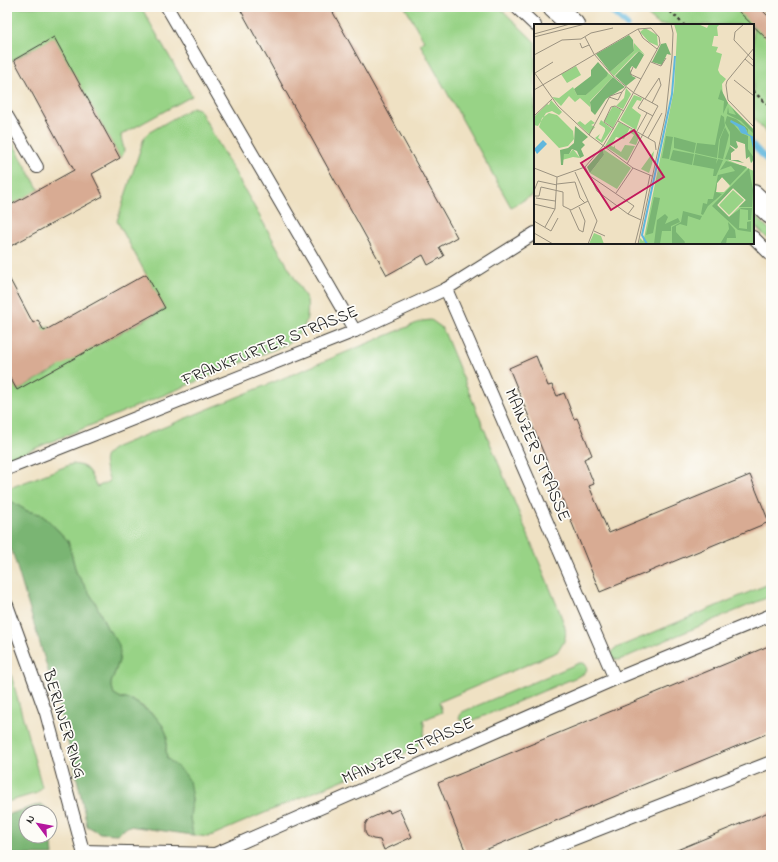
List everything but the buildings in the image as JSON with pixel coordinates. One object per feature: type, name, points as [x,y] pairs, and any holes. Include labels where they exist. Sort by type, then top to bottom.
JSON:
[{"type":"street","points":[[554,7],[572,24]]},
{"type":"street","points":[[754,197],[771,214]]},
{"type":"lane","points":[[167,7],[355,331]]},
{"type":"lane","points":[[516,7],[534,24]]},
{"type":"lane","points":[[7,116],[37,167]]},
{"type":"lane","name":"FRANKFURTER STRASSE","points":[[7,469],[355,331],[446,289],[534,234]]},
{"type":"lane","points":[[754,238],[771,255]]},
{"type":"lane","name":"MAINZER STRASSE","points":[[446,289],[615,679]]},
{"type":"lane","name":"BERLINER RING","points":[[7,605],[46,713],[83,853]]},
{"type":"lane","name":"MAINZER STRASSE","points":[[215,854],[615,679],[771,615]]},
{"type":"lane","points":[[533,855],[771,762]]},
{"type":"lane","name":"MAINZER STRASSE","points":[[83,853],[219,855]]},
{"type":"path","points":[[666,7],[683,24]]},
{"type":"path","points":[[754,92],[771,108]]},
{"type":"green space","points":[[8,7],[141,7],[192,96],[121,135],[124,153],[120,158],[54,38],[7,63]]},
{"type":"green space","points":[[405,7],[499,7],[534,41],[534,195],[511,207],[420,44],[424,41]]},
{"type":"green space","points":[[638,7],[771,7],[771,138],[754,119],[754,24],[658,24]]},
{"type":"green space","points":[[193,107],[199,109],[307,300],[306,320],[302,330],[287,344],[7,460],[7,372],[17,390],[58,368],[37,330],[42,327],[50,327],[68,361],[165,309],[117,221],[144,138],[148,133]]},
{"type":"green space","points":[[13,143],[39,190],[7,207],[7,146]]},
{"type":"green space","points":[[754,215],[771,231],[771,242],[754,225]]},
{"type":"green space","points":[[431,320],[441,327],[445,334],[559,610],[566,631],[564,641],[557,652],[439,702],[442,712],[423,720],[425,729],[422,740],[413,750],[208,837],[193,835],[190,818],[192,799],[173,764],[167,758],[167,735],[163,726],[155,716],[142,706],[132,700],[121,698],[114,694],[111,683],[119,661],[115,638],[107,628],[95,602],[76,572],[68,541],[49,521],[40,514],[27,511],[7,500],[7,489],[72,464],[86,468],[97,487],[110,481],[104,461],[107,454],[116,447],[422,321]]},
{"type":"green space","points":[[7,500],[27,511],[40,514],[49,521],[68,541],[76,572],[95,602],[107,628],[119,645],[119,661],[111,683],[114,694],[121,698],[132,700],[155,716],[163,726],[167,735],[167,758],[185,774],[189,780],[192,799],[190,818],[193,835],[129,826],[117,834],[100,833],[87,826],[63,724],[14,557],[7,540]]},
{"type":"green space","points":[[771,583],[771,596],[619,660],[614,659],[611,655],[614,649]]},
{"type":"green space","points":[[7,660],[42,787],[37,793],[7,802]]},
{"type":"green space","points":[[579,663],[584,663],[586,665],[587,670],[584,674],[467,723],[462,722],[459,718],[462,712]]},
{"type":"green space","points":[[18,811],[18,844],[52,844],[53,855],[7,855],[7,815]]},
{"type":"waterway","points":[[606,7],[626,24]]},
{"type":"waterway","points":[[754,146],[771,165]]}]
